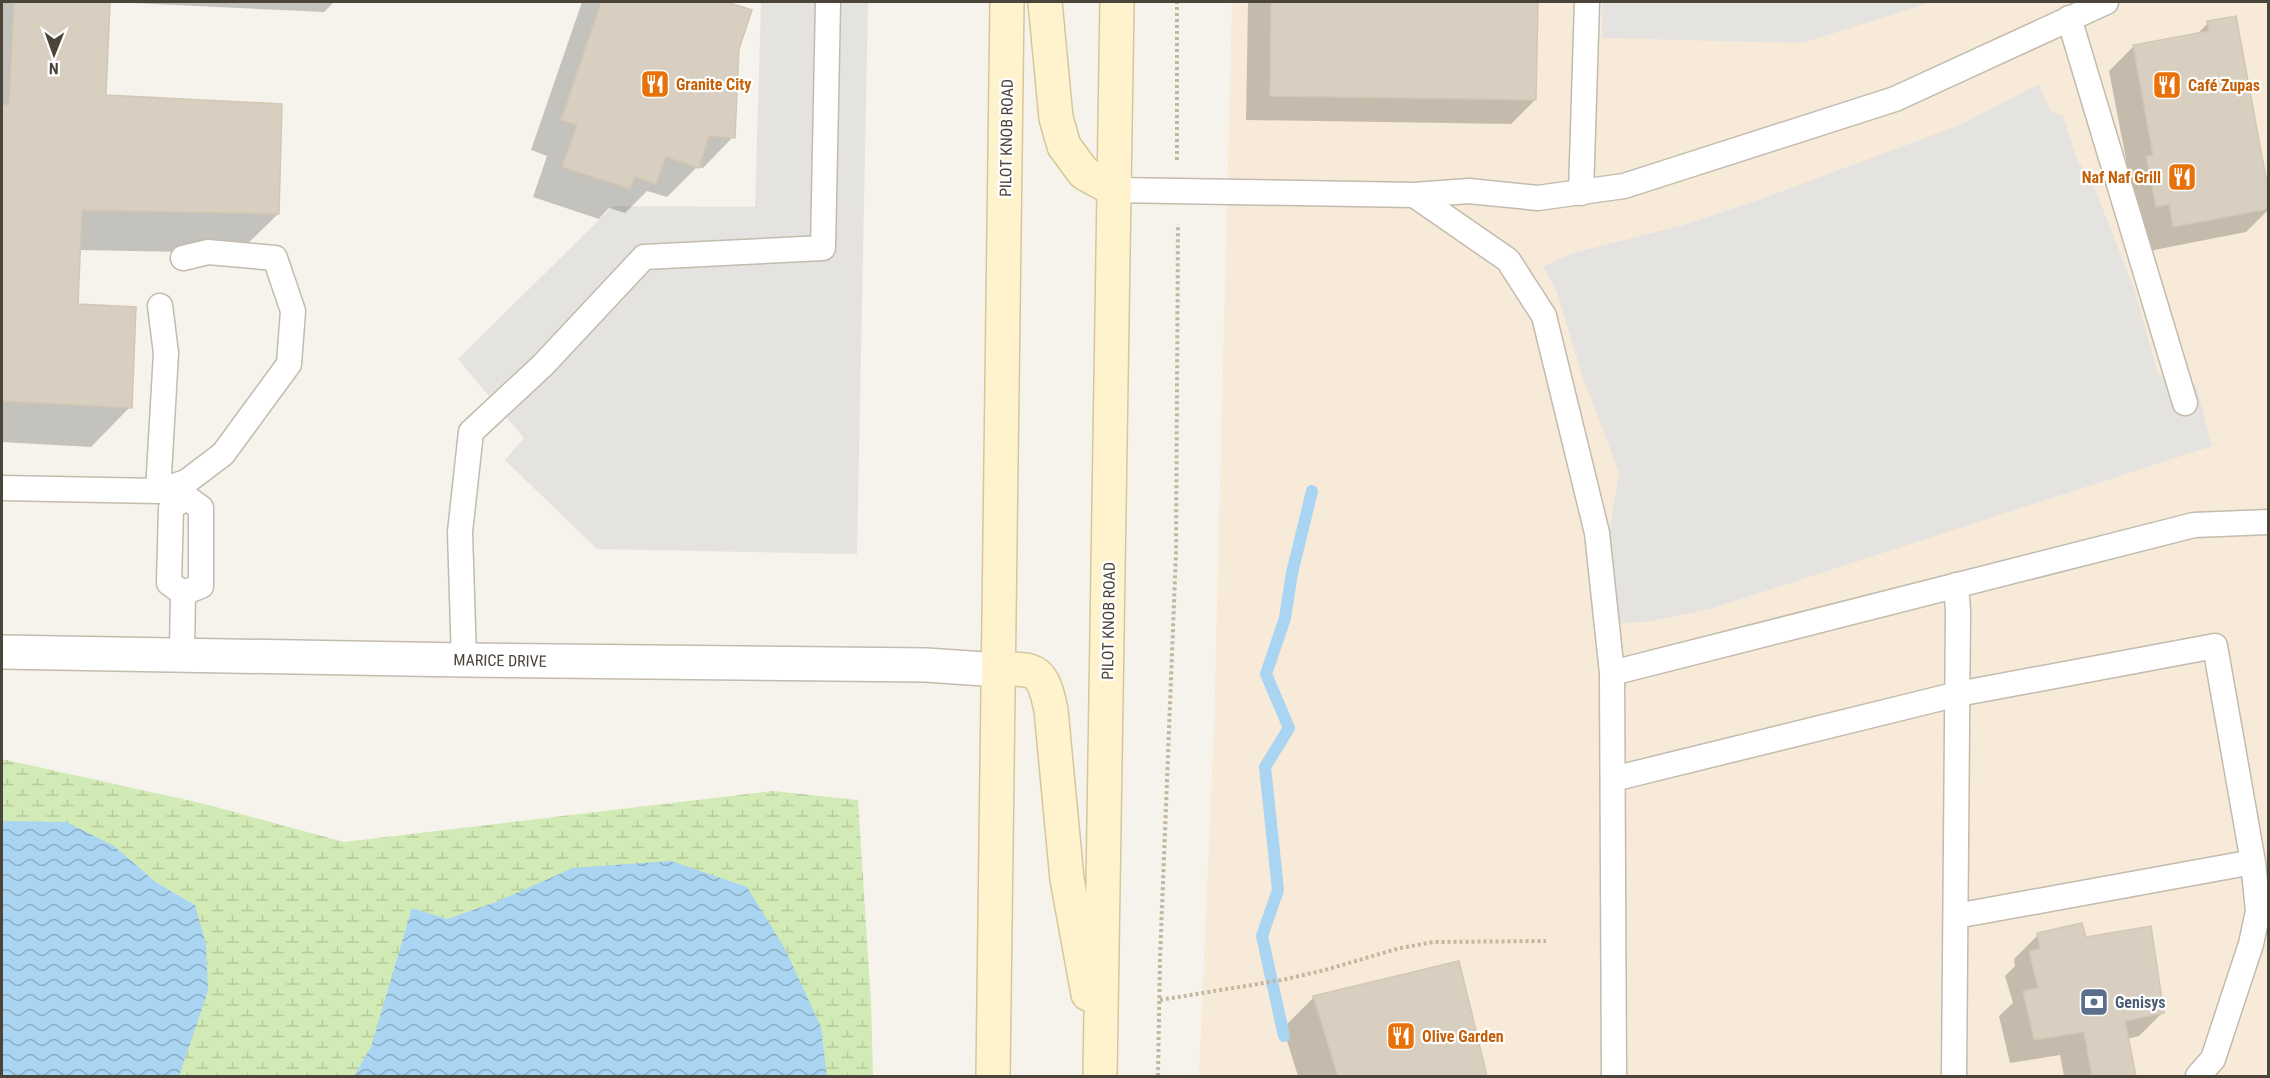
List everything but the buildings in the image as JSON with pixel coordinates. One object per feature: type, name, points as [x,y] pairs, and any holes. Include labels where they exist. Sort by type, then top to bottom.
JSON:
[{"type":"main road","name":"PILOT KNOB ROAD","points":[[993,1077],[1007,2]]},
{"type":"main road","points":[[1045,2],[1056,118],[1064,147],[1084,173],[1115,190]]},
{"type":"main road","name":"PILOT KNOB ROAD","points":[[1100,1064],[1117,2]]},
{"type":"main road","name":"PILOT KNOB ROAD","points":[[999,669],[1023,668],[1038,675],[1046,687],[1051,710],[1070,905],[1100,1064]]},
{"type":"street","name":"MARICE DRIVE","points":[[2,652],[926,665],[999,669]]},
{"type":"lane","points":[[464,660],[460,532],[471,432],[543,365],[644,257],[823,248],[828,2]]},
{"type":"lane","points":[[1581,193],[1587,2]]},
{"type":"lane","points":[[1115,190],[1414,195],[1468,191],[1538,198],[1624,186],[1895,99],[2104,2]]},
{"type":"lane","points":[[2069,18],[2185,403]]},
{"type":"lane","points":[[1414,195],[1508,260],[1544,316],[1596,534],[1612,673],[1614,1077]]},
{"type":"lane","points":[[182,654],[183,593],[169,583],[171,508],[186,489],[224,454],[289,364],[293,311],[275,258],[208,252],[183,258]]},
{"type":"lane","points":[[158,491],[166,353],[160,306]]},
{"type":"lane","points":[[2,488],[158,491],[186,489]]},
{"type":"lane","points":[[1612,673],[2194,525],[2268,522]]},
{"type":"lane","points":[[1954,1077],[1958,694],[1956,585]]},
{"type":"lane","points":[[1613,779],[1958,694],[2215,646],[2253,862],[2258,911],[2251,944],[2213,1059],[2198,1077]]},
{"type":"lane","points":[[1956,916],[2253,862]]},
{"type":"path","points":[[1158,1077],[1176,552],[1177,2]]},
{"type":"path","points":[[1160,1000],[1282,980],[1400,948],[1434,942],[1546,941]]},
{"type":"shaded area","points":[[761,2],[868,2],[857,554],[597,549],[505,460],[524,438],[458,359],[613,206],[755,207]]},
{"type":"shaded area","points":[[1232,2],[2268,2],[2268,1076],[1199,1076],[1214,729]]},
{"type":"shaded area","points":[[1602,2],[1933,2],[1802,43],[1602,38]]},
{"type":"shaded area","points":[[2039,84],[2050,110],[2063,116],[2077,159],[2095,189],[2134,288],[2158,374],[2196,385],[2212,446],[1710,609],[1646,622],[1620,623],[1609,534],[1619,472],[1583,378],[1556,290],[1543,267],[1570,254],[1680,226],[1764,198],[1960,125]]},
{"type":"green space","points":[[2,759],[205,804],[344,842],[773,791],[858,800],[871,1003],[873,1076],[827,1076],[821,1027],[496,902],[447,919],[354,1076],[179,1076],[189,1043],[195,905],[157,883],[114,846],[2,821]]},
{"type":"water","points":[[2,821],[66,822],[114,846],[157,883],[195,905],[206,944],[208,991],[179,1076],[2,1076]]},
{"type":"water","points":[[671,861],[747,887],[785,949],[821,1027],[827,1076],[354,1076],[371,1047],[412,908],[447,919],[496,902],[573,868]]},
{"type":"waterway","points":[[1284,1036],[1262,936],[1278,890],[1265,767],[1289,728],[1266,674],[1285,618],[1292,573],[1312,491]]},
{"type":"place","name":"Granite City","points":[[655,84]]},
{"type":"place","name":"Café Zupas","points":[[2167,85]]},
{"type":"place","name":"Naf Naf Grill","points":[[2182,177]]},
{"type":"place","name":"Genisys","points":[[2094,1002]]},
{"type":"place","name":"Olive Garden","points":[[1401,1036]]}]
